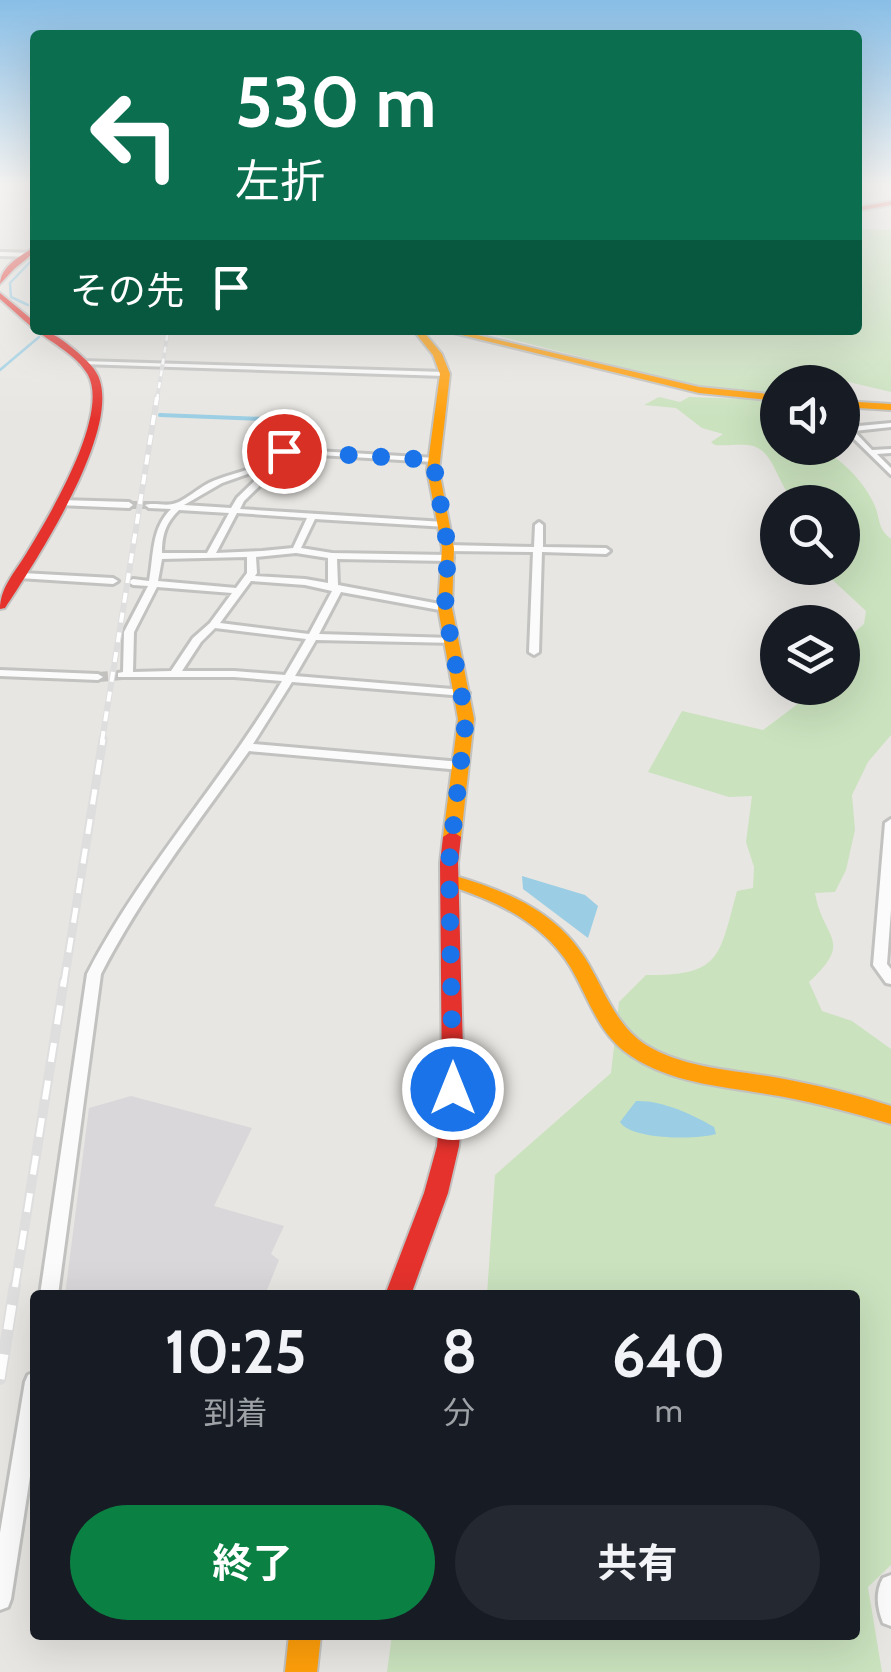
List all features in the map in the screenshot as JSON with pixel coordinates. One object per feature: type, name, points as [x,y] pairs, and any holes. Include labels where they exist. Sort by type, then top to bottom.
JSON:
[{"type":"street","points":[[0,282],[20,264]]},
{"type":"street","points":[[3,303],[30,307]]},
{"type":"street","points":[[3,303],[30,321]]},
{"type":"street","points":[[0,605],[47,536],[98,406],[95,381],[83,363],[49,335]]},
{"type":"street","points":[[400,1290],[436,1193],[448,1146],[453,1089],[452,824],[466,719],[445,608],[448,553],[433,460],[445,374],[438,354],[421,335]]},
{"type":"street","points":[[466,335],[698,390],[760,396]]},
{"type":"street","points":[[83,363],[445,374]]},
{"type":"street","points":[[860,405],[891,408]]},
{"type":"street","points":[[891,425],[848,429],[891,473]]},
{"type":"street","points":[[211,554],[250,488],[278,462],[284,451],[433,460]]},
{"type":"street","points":[[871,452],[891,451]]},
{"type":"street","points":[[278,462],[201,490],[175,508],[158,532],[153,584],[129,632],[125,675],[176,672],[464,694]]},
{"type":"street","points":[[61,503],[129,505]]},
{"type":"street","points":[[150,505],[444,525]]},
{"type":"street","points":[[296,550],[313,516]]},
{"type":"street","points":[[534,652],[539,524]]},
{"type":"street","points":[[158,556],[211,554],[251,558],[296,550],[332,556],[537,549],[606,552]]},
{"type":"street","points":[[50,1290],[94,974],[108,943],[290,680],[336,588],[332,556]]},
{"type":"street","points":[[176,672],[252,573],[251,558]]},
{"type":"street","points":[[22,576],[114,581]]},
{"type":"street","points":[[248,578],[336,588],[445,608]]},
{"type":"street","points":[[133,582],[239,591]]},
{"type":"street","points":[[213,625],[313,636],[452,641]]},
{"type":"street","points":[[0,674],[98,677]]},
{"type":"street","points":[[246,746],[461,766]]},
{"type":"street","points":[[891,823],[880,966],[891,978]]},
{"type":"street","points":[[452,881],[499,896],[555,933],[578,963],[608,1025],[640,1052],[675,1068],[813,1093],[891,1116]]},
{"type":"street","points":[[0,1599],[30,1413]]},
{"type":"street","points":[[891,1586],[891,1616]]},
{"type":"street","points":[[301,1672],[304,1640]]},
{"type":"shaded area","points":[[131,1096],[252,1128],[214,1206],[284,1226],[271,1254],[279,1260],[267,1290],[66,1290],[89,1108]]},
{"type":"green space","points":[[862,264],[891,264],[891,392],[860,385],[860,365],[760,365],[760,393],[702,388],[495,335],[862,335]]},
{"type":"green space","points":[[659,397],[680,402],[689,397],[760,399],[760,450],[747,445],[715,445],[711,442],[723,434],[702,428],[676,408],[644,405]]},
{"type":"green space","points":[[773,465],[844,465],[868,493],[881,527],[891,539],[891,735],[868,762],[852,795],[855,830],[846,870],[835,892],[815,893],[833,947],[823,968],[809,982],[822,1011],[852,1021],[891,1049],[891,1565],[868,1587],[882,1672],[387,1672],[391,1640],[860,1640],[860,1290],[487,1290],[495,1175],[611,1073],[619,1002],[646,975],[689,972],[713,958],[726,932],[737,891],[753,888],[754,867],[746,842],[752,796],[729,797],[648,772],[682,711],[763,730],[796,705],[860,705],[860,627],[866,611],[838,585],[860,585],[860,485],[783,485]]},
{"type":"water","points":[[522,876],[585,895],[598,906],[588,938],[523,889]]},
{"type":"water","points":[[636,1101],[686,1113],[714,1127],[716,1134],[680,1138],[627,1128],[620,1122]]},
{"type":"waterway","points":[[28,264],[10,283],[11,297],[28,305]]},
{"type":"waterway","points":[[0,370],[39,337]]},
{"type":"waterway","points":[[160,415],[291,420]]},
{"type":"tunnel","points":[[129,505],[149,505]]},
{"type":"tunnel","points":[[98,677],[122,675]]},
{"type":"railway","points":[[157,400],[167,335]]},
{"type":"railway","points":[[102,741],[157,397]]},
{"type":"railway","points":[[64,982],[103,739]]},
{"type":"railway","points":[[15,1287],[64,980]]},
{"type":"railway","points":[[0,1379],[15,1285]]},
{"type":"traffic: slow","points":[[421,335],[437,354],[445,374],[433,470],[448,548],[445,608],[466,719],[452,837]]},
{"type":"traffic: slow","points":[[466,335],[699,390],[760,396]]},
{"type":"traffic: slow","points":[[860,405],[891,407]]},
{"type":"traffic: slow","points":[[452,881],[506,901],[554,933],[578,963],[618,1032],[654,1059],[688,1071],[807,1093],[891,1115]]},
{"type":"traffic: slow","points":[[301,1672],[304,1640]]},
{"type":"traffic: jam","points":[[0,282],[15,264]]},
{"type":"traffic: jam","points":[[0,295],[30,322]]},
{"type":"traffic: jam","points":[[0,605],[65,496],[92,432],[98,404],[96,382],[87,366],[47,335]]},
{"type":"traffic: jam","points":[[400,1290],[436,1193],[448,1146],[453,1089],[449,863],[452,837]]},
{"type":"route","points":[[284,451],[433,460],[434,487],[448,548],[445,608],[466,719],[449,863],[453,1089]]}]
